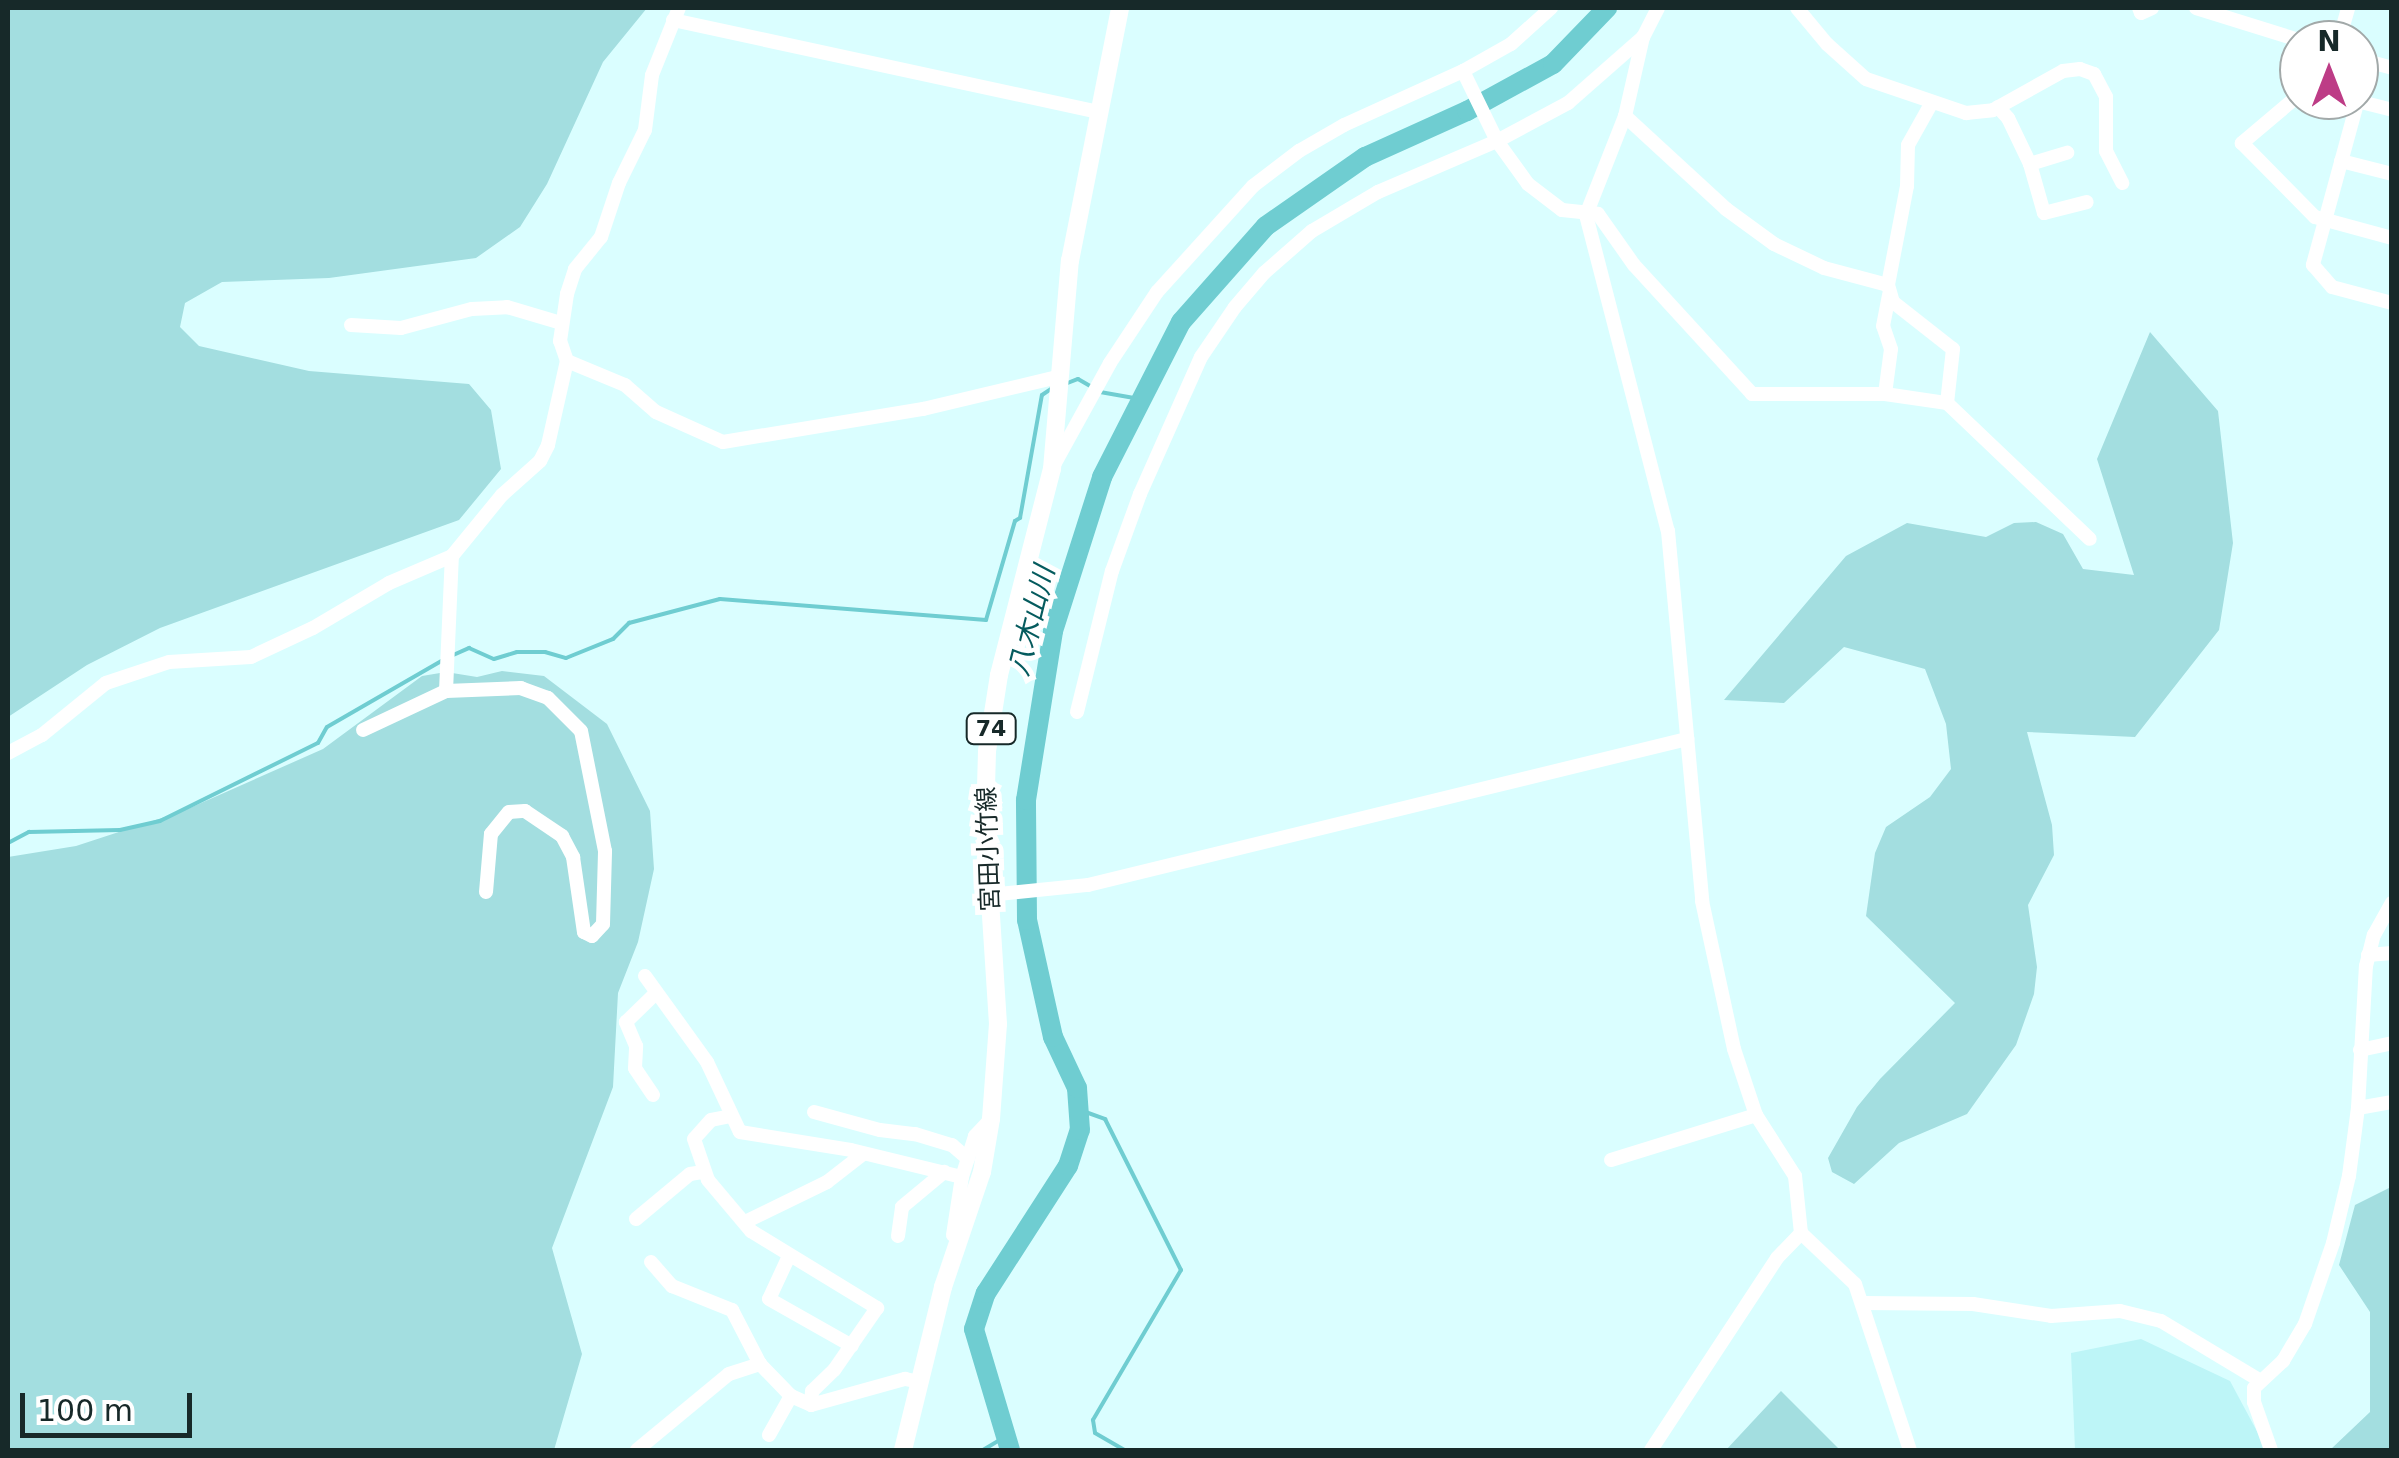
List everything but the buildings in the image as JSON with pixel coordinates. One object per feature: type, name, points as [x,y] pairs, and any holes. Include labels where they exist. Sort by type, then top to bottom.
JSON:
[{"type":"main road","name":"宮田小竹線","points":[[903,1450],[952,1264],[982,1172],[991,1119],[998,1024],[999,894],[987,751],[999,674],[1052,470],[1070,261],[1120,8]]},
{"type":"street","points":[[1052,470],[1110,362],[1156,292],[1254,186],[1344,125],[1463,71],[1511,44],[1551,8]]},
{"type":"street","points":[[1658,8],[1643,37],[1624,116],[1586,215],[1668,531],[1702,900],[1716,978],[1756,1115],[1795,1176],[1801,1232],[1856,1284],[1910,1450]]},
{"type":"street","points":[[1797,8],[1827,44],[1866,79],[1966,113],[1998,107],[2062,71],[2094,74],[2106,98],[2106,151],[2122,183]]},
{"type":"street","points":[[2196,8],[2279,34]]},
{"type":"street","points":[[8,753],[42,735],[106,683],[169,662],[251,657],[313,628],[390,583],[452,556],[502,495],[540,461],[567,361],[560,342],[561,323],[575,269],[601,237],[619,183],[644,130],[652,75],[676,14],[1099,112]]},
{"type":"street","points":[[1077,712],[1107,588],[1140,494],[1201,357],[1235,307],[1264,273],[1312,230],[1378,192],[1497,141],[1568,103],[1643,37]]},
{"type":"street","points":[[1463,71],[1497,141],[1528,184],[1562,210],[1598,214],[1634,264],[1752,394],[1885,394],[1947,403],[2090,539]]},
{"type":"street","points":[[1885,394],[1892,349],[1883,326],[1907,186],[1908,145],[1931,104]]},
{"type":"street","points":[[1998,107],[2030,164],[2044,213],[2087,202]]},
{"type":"street","points":[[2279,112],[2242,142],[2315,217],[2392,238]]},
{"type":"street","points":[[1624,116],[1726,209],[1774,244],[1824,268],[1888,290],[1953,349],[1947,403]]},
{"type":"street","points":[[2352,120],[2313,265],[2332,287],[2392,303]]},
{"type":"street","points":[[2030,164],[2067,153]]},
{"type":"street","points":[[2341,160],[2392,174]]},
{"type":"street","points":[[351,325],[401,328],[472,309],[507,307],[561,323]]},
{"type":"street","points":[[567,361],[625,385],[656,412],[723,442],[923,409],[1061,376]]},
{"type":"street","points":[[446,690],[452,556]]},
{"type":"street","points":[[363,730],[446,690],[521,688],[548,698],[582,732],[599,803],[607,899],[599,932],[592,936],[584,932],[572,856],[562,836],[525,811],[509,812],[491,834],[486,892]]},
{"type":"street","points":[[999,894],[1088,885],[1687,740]]},
{"type":"street","points":[[2272,1450],[2254,1402],[2259,1380],[2282,1360],[2305,1324],[2333,1242],[2349,1176],[2358,1108],[2368,955],[2392,903]]},
{"type":"street","points":[[2368,955],[2392,953]]},
{"type":"street","points":[[645,976],[707,1062],[740,1132],[962,1177]]},
{"type":"street","points":[[653,1095],[635,1068],[636,1046],[626,1022],[656,993]]},
{"type":"street","points":[[2360,1050],[2392,1043]]},
{"type":"street","points":[[2358,1108],[2392,1102]]},
{"type":"street","points":[[814,1112],[952,1145],[968,1158]]},
{"type":"street","points":[[1612,1160],[1756,1115]]},
{"type":"street","points":[[732,1116],[711,1120],[694,1139],[702,1172],[744,1222],[789,1256],[877,1308],[852,1346],[812,1391],[812,1406]]},
{"type":"street","points":[[952,1264],[962,1177],[975,1136],[991,1119]]},
{"type":"street","points":[[744,1222],[828,1182],[863,1154]]},
{"type":"street","points":[[636,1218],[690,1174],[702,1172]]},
{"type":"street","points":[[898,1236],[902,1207],[944,1172]]},
{"type":"street","points":[[1651,1450],[1777,1258],[1801,1232]]},
{"type":"street","points":[[789,1256],[769,1299],[852,1346]]},
{"type":"street","points":[[651,1262],[677,1290],[732,1310],[760,1364],[791,1396],[812,1406],[905,1378],[920,1382]]},
{"type":"street","points":[[1863,1302],[1974,1304],[2051,1316],[2120,1312],[2161,1321],[2259,1380]]},
{"type":"street","points":[[636,1450],[729,1374],[760,1364]]},
{"type":"street","points":[[769,1435],[791,1396]]},
{"type":"shaded area","points":[[8,8],[647,8],[603,62],[547,184],[520,227],[476,258],[329,278],[222,282],[185,303],[180,327],[199,346],[309,371],[469,384],[491,410],[501,469],[459,520],[160,628],[87,665],[8,717]]},
{"type":"shaded area","points":[[2150,332],[2218,411],[2233,543],[2219,630],[2135,737],[2027,732],[2052,825],[2054,855],[2028,905],[2037,967],[2034,994],[2016,1045],[1967,1114],[1899,1143],[1854,1184],[1832,1172],[1828,1158],[1857,1107],[1955,1003],[1866,916],[1875,853],[1886,827],[1930,797],[1951,769],[1946,724],[1925,669],[1844,647],[1784,703],[1724,700],[1846,556],[1907,523],[1986,537],[2014,523],[2036,522],[2063,534],[2083,569],[2134,575],[2097,459]]},
{"type":"shaded area","points":[[502,671],[544,676],[607,724],[650,811],[654,869],[638,942],[618,993],[613,1087],[552,1248],[582,1354],[554,1450],[8,1450],[8,857],[76,846],[183,811],[323,749],[422,676],[446,672],[477,677]]},
{"type":"shaded area","points":[[2391,1187],[2391,1450],[2330,1450],[2370,1412],[2370,1312],[2339,1265],[2355,1205]]},
{"type":"shaded area","points":[[2141,1339],[2230,1381],[2267,1450],[2075,1450],[2071,1353]]},
{"type":"shaded area","points":[[1781,1391],[1840,1450],[1726,1450]]},
{"type":"waterway","name":"八木山川","points":[[1010,1450],[974,1329],[986,1293],[1068,1166],[1080,1130],[1077,1088],[1053,1037],[1027,920],[1026,800],[1053,631],[1102,477],[1181,322],[1266,226],[1365,157],[1467,111],[1553,64],[1607,8]]},
{"type":"waterway","points":[[1065,384],[1078,379],[1092,387]]},
{"type":"waterway","points":[[451,656],[469,648],[494,659],[517,652],[545,652],[566,658],[613,639],[629,623],[720,599],[986,620],[1015,521],[1020,518],[1042,395],[1051,389]]},
{"type":"waterway","points":[[1100,392],[1138,399]]},
{"type":"waterway","points":[[8,843],[29,832],[120,830],[160,821],[318,743],[327,727],[443,660]]},
{"type":"waterway","points":[[1080,1110],[1105,1119],[1181,1270],[1093,1420],[1095,1433],[1124,1450]]},
{"type":"waterway","points":[[983,1450],[1005,1437]]}]
